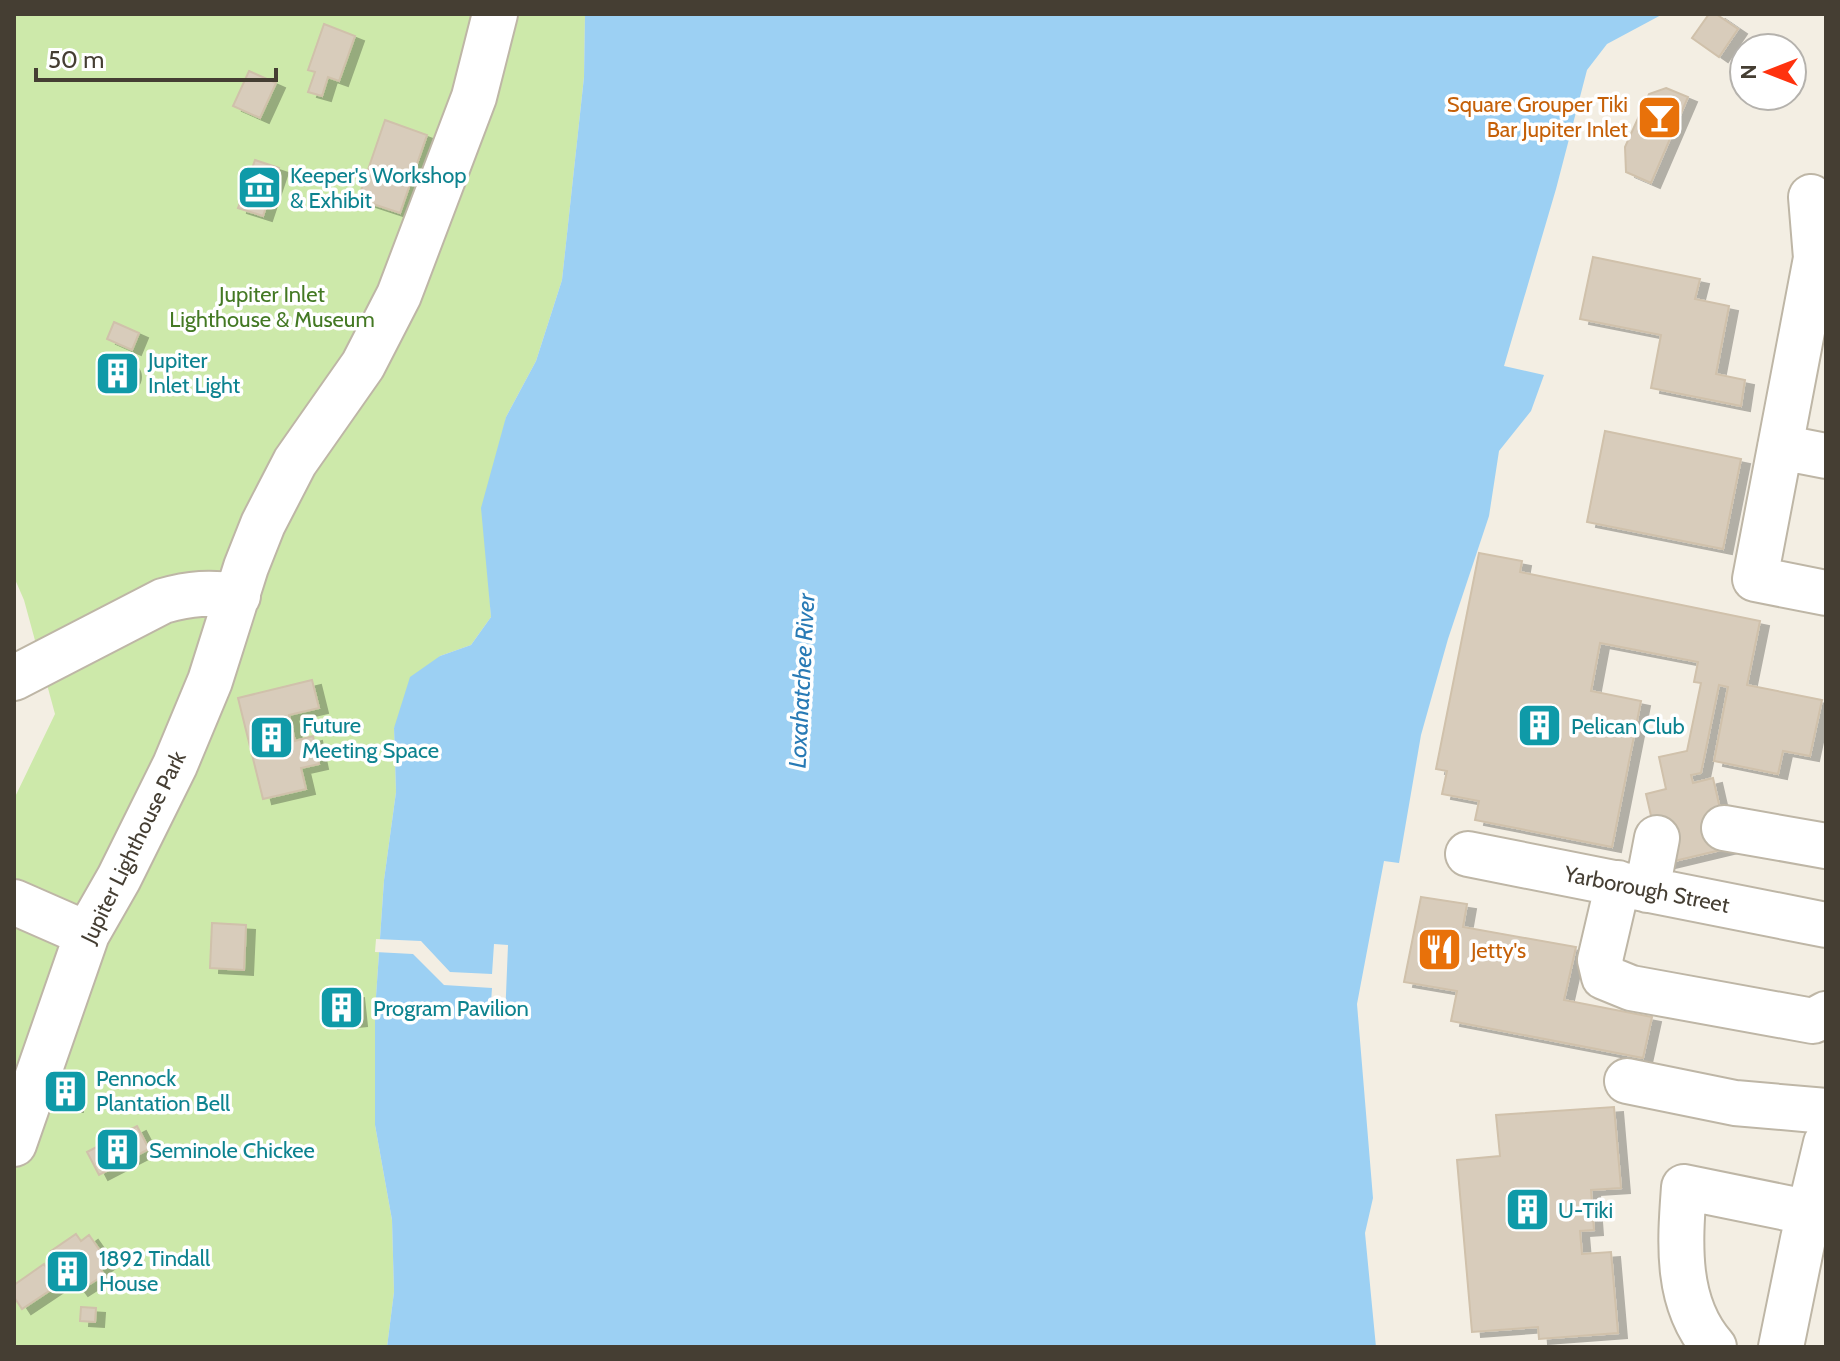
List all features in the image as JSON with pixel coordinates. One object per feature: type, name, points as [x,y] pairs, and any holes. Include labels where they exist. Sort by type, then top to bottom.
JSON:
[{"type":"street","name":"Jupiter Lighthouse Park","points":[[14,1144],[87,934],[119,878],[175,765],[210,681],[263,524],[295,462],[363,365],[399,295],[474,97],[495,14]]},
{"type":"street","points":[[1811,197],[1821,259],[1811,366],[1780,447],[1755,579],[1826,593]]},
{"type":"street","points":[[1780,447],[1826,456]]},
{"type":"street","points":[[14,678],[163,601],[209,592],[238,596]]},
{"type":"street","points":[[1724,828],[1826,846]]},
{"type":"street","points":[[1657,838],[1600,960],[1604,977],[1631,988],[1813,1021],[1826,1014]]},
{"type":"street","name":"Yarborough Street","points":[[1468,854],[1528,854],[1632,886],[1826,925]]},
{"type":"street","points":[[14,902],[87,934]]},
{"type":"street","points":[[1627,1081],[1735,1103],[1826,1111]]},
{"type":"street","points":[[1781,1347],[1808,1306],[1826,1143]]},
{"type":"street","points":[[1714,1347],[1704,1336],[1687,1299],[1680,1241],[1684,1187],[1817,1214]]},
{"type":"green space","name":"Jupiter Inlet Lighthouse & Museum","points":[[14,14],[585,14],[584,77],[562,280],[536,361],[506,417],[488,571],[491,617],[471,645],[440,656],[394,728],[396,792],[384,880],[375,1011],[375,1125],[392,1220],[394,1292],[387,1347],[14,1347],[14,799],[55,714],[24,600],[14,577]]},
{"type":"water","name":"Loxahatchee River","points":[[585,14],[1663,14],[1607,44],[1587,70],[1504,366],[1544,375],[1531,411],[1499,451],[1489,516],[1448,639],[1421,735],[1399,863],[1384,861],[1357,1004],[1373,1198],[1365,1233],[1376,1347],[387,1347],[394,1292],[392,1220],[375,1125],[375,1011],[384,880],[396,792],[394,728],[410,677],[440,656],[471,645],[491,617],[481,508],[506,417],[536,361],[562,280],[584,77]]},
{"type":"pier","points":[[376,939],[421,941],[450,972],[492,974],[494,944],[508,945],[505,1019],[490,1018],[492,988],[444,985],[413,954],[375,952]]},
{"type":"building","points":[[1709,14],[1716,14],[1738,29],[1728,32],[1728,44],[1719,57],[1692,38]]},
{"type":"building","points":[[324,24],[355,36],[339,81],[328,77],[322,96],[308,92],[315,72],[308,70]]},
{"type":"building","points":[[249,71],[276,83],[260,118],[233,106]]},
{"type":"building","name":"Square Grouper Tiki Bar Jupiter Inlet","points":[[1666,88],[1688,97],[1651,183],[1626,172],[1625,147],[1649,94]]},
{"type":"building","points":[[385,120],[427,135],[400,213],[358,199]]},
{"type":"building","name":"Keeper's Workshop & Exhibit","points":[[255,160],[279,168],[263,216],[238,208]]},
{"type":"building","points":[[1593,257],[1700,279],[1695,299],[1729,306],[1716,374],[1745,380],[1741,406],[1651,388],[1661,335],[1580,319]]},
{"type":"building","points":[[114,322],[139,333],[132,350],[107,339]]},
{"type":"building","name":"Jupiter Inlet Light","points":[[117,357],[123,358],[131,366],[131,378],[123,386],[117,387],[111,386],[103,378],[102,372],[103,366],[111,358]]},
{"type":"building","points":[[1605,431],[1741,459],[1723,549],[1587,522]]},
{"type":"building","name":"Pelican Club","points":[[1479,553],[1522,561],[1520,572],[1760,621],[1747,685],[1822,700],[1810,756],[1783,751],[1778,774],[1714,761],[1728,687],[1719,685],[1701,773],[1691,775],[1693,783],[1713,778],[1729,848],[1662,864],[1646,794],[1666,789],[1659,757],[1687,751],[1701,683],[1694,682],[1698,662],[1600,643],[1591,691],[1641,701],[1612,847],[1475,820],[1479,801],[1442,794],[1447,771],[1436,769]]},
{"type":"building","name":"Future Meeting Space","points":[[312,680],[319,708],[289,715],[295,741],[313,736],[319,764],[301,768],[306,789],[263,799],[238,698]]},
{"type":"building","points":[[1421,897],[1467,904],[1463,927],[1576,947],[1564,1000],[1652,1017],[1643,1058],[1451,1021],[1457,991],[1404,982]]},
{"type":"building","points":[[212,923],[246,925],[244,970],[210,968]]},
{"type":"building","name":"Program Pavilion","points":[[355,993],[358,1021],[329,1024],[326,996]]},
{"type":"building","name":"Pennock Plantation Bell","points":[[55,1076],[76,1076],[74,1107],[54,1107]]},
{"type":"building","name":"U-Tiki","points":[[1614,1107],[1621,1188],[1591,1190],[1594,1230],[1580,1231],[1582,1254],[1611,1252],[1618,1333],[1539,1339],[1538,1327],[1472,1332],[1457,1160],[1500,1156],[1496,1115]]},
{"type":"building","name":"Seminole Chickee","points":[[137,1126],[149,1149],[99,1175],[87,1152]]},
{"type":"building","name":"1892 Tindall House","points":[[76,1234],[81,1241],[89,1235],[108,1262],[100,1268],[104,1275],[79,1291],[65,1272],[54,1280],[58,1285],[22,1309],[14,1297],[14,1285],[44,1264],[47,1269],[59,1262],[51,1251]]},
{"type":"building","points":[[81,1307],[96,1308],[95,1322],[80,1321]]},
{"type":"place","name":"Square Grouper Tiki Bar Jupiter Inlet","points":[[1659,117]]},
{"type":"place","name":"Keeper's Workshop & Exhibit","points":[[259,188]]},
{"type":"place","name":"Jupiter Inlet Light","points":[[117,373]]},
{"type":"place","name":"Pelican Club","points":[[1540,726]]},
{"type":"place","name":"Future Meeting Space","points":[[271,738]]},
{"type":"place","name":"Jetty's","points":[[1440,950]]},
{"type":"place","name":"Program Pavilion","points":[[342,1008]]},
{"type":"place","name":"Pennock Plantation Bell","points":[[65,1091]]},
{"type":"place","name":"Seminole Chickee","points":[[118,1150]]},
{"type":"place","name":"U-Tiki","points":[[1527,1210]]},
{"type":"place","name":"1892 Tindall House","points":[[68,1271]]}]
